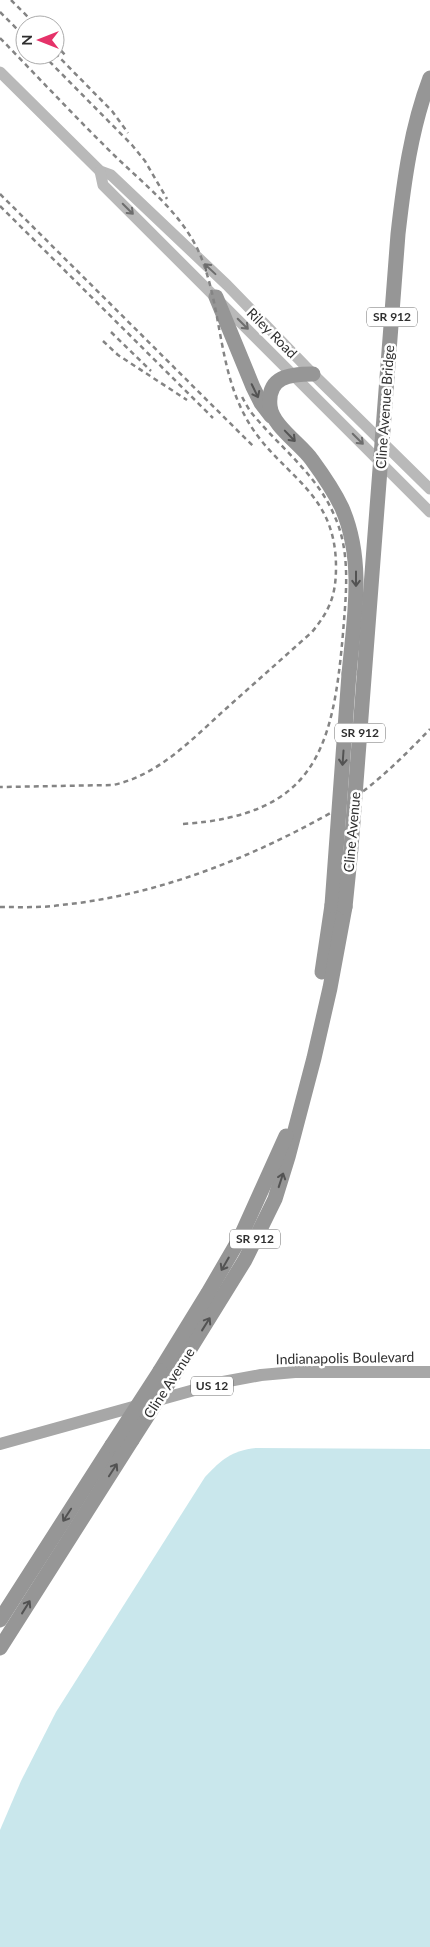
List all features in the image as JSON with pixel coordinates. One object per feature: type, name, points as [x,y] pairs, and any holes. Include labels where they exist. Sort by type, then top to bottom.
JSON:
[{"type":"highway","name":"Cline Avenue Bridge","points":[[373,559],[403,187],[415,126],[430,78]]},
{"type":"highway","points":[[216,297],[253,387],[266,410],[309,456],[325,478],[338,501],[348,524],[356,572],[355,612],[349,674],[338,906],[326,953],[309,1042],[284,1141]]},
{"type":"highway","points":[[275,420],[270,408],[272,388],[282,378],[292,374],[313,374]]},
{"type":"highway","name":"Cline Avenue","points":[[0,1648],[245,1260],[275,1199],[288,1157],[330,988],[338,906],[351,848],[373,559]]},
{"type":"highway","name":"Cline Avenue","points":[[0,1620],[208,1293],[240,1238],[302,1101]]},
{"type":"main road","name":"Riley Road","points":[[0,72],[100,171],[111,175],[227,285],[313,374],[430,489]]},
{"type":"main road","name":"Riley Road","points":[[100,171],[103,185],[430,512]]},
{"type":"main road","name":"Indianapolis Boulevard","points":[[0,1444],[223,1382],[261,1375],[296,1372],[430,1372]]},
{"type":"water","points":[[256,1448],[430,1449],[430,1947],[0,1947],[0,1830],[21,1781],[56,1712],[205,1477],[217,1465],[233,1454]]},
{"type":"railway","points":[[11,0],[26,15]]},
{"type":"railway","points":[[0,12],[15,27]]},
{"type":"railway","points":[[0,38],[101,143],[172,211],[190,236],[206,270],[212,291],[224,355],[236,396],[245,416],[258,436],[302,484],[326,518],[333,540],[336,567],[335,586],[331,602],[312,632],[189,742],[161,764],[146,773],[113,785],[0,787]]},
{"type":"railway","points":[[65,63],[112,111],[128,133]]},
{"type":"railway","points":[[53,65],[132,145],[145,161],[167,199]]},
{"type":"railway","points":[[0,194],[253,446]]},
{"type":"railway","points":[[0,206],[213,418]]},
{"type":"railway","points":[[111,332],[151,371]]},
{"type":"railway","points":[[103,341],[118,355],[187,400]]},
{"type":"railway","points":[[183,824],[227,818],[262,807],[289,790],[309,769],[323,742],[332,711],[339,674],[346,589],[345,560],[340,531],[328,502],[310,476],[253,415],[241,395]]},
{"type":"railway","points":[[0,907],[53,906],[121,895],[181,879],[239,858],[295,832],[350,801],[386,772],[430,729]]}]
